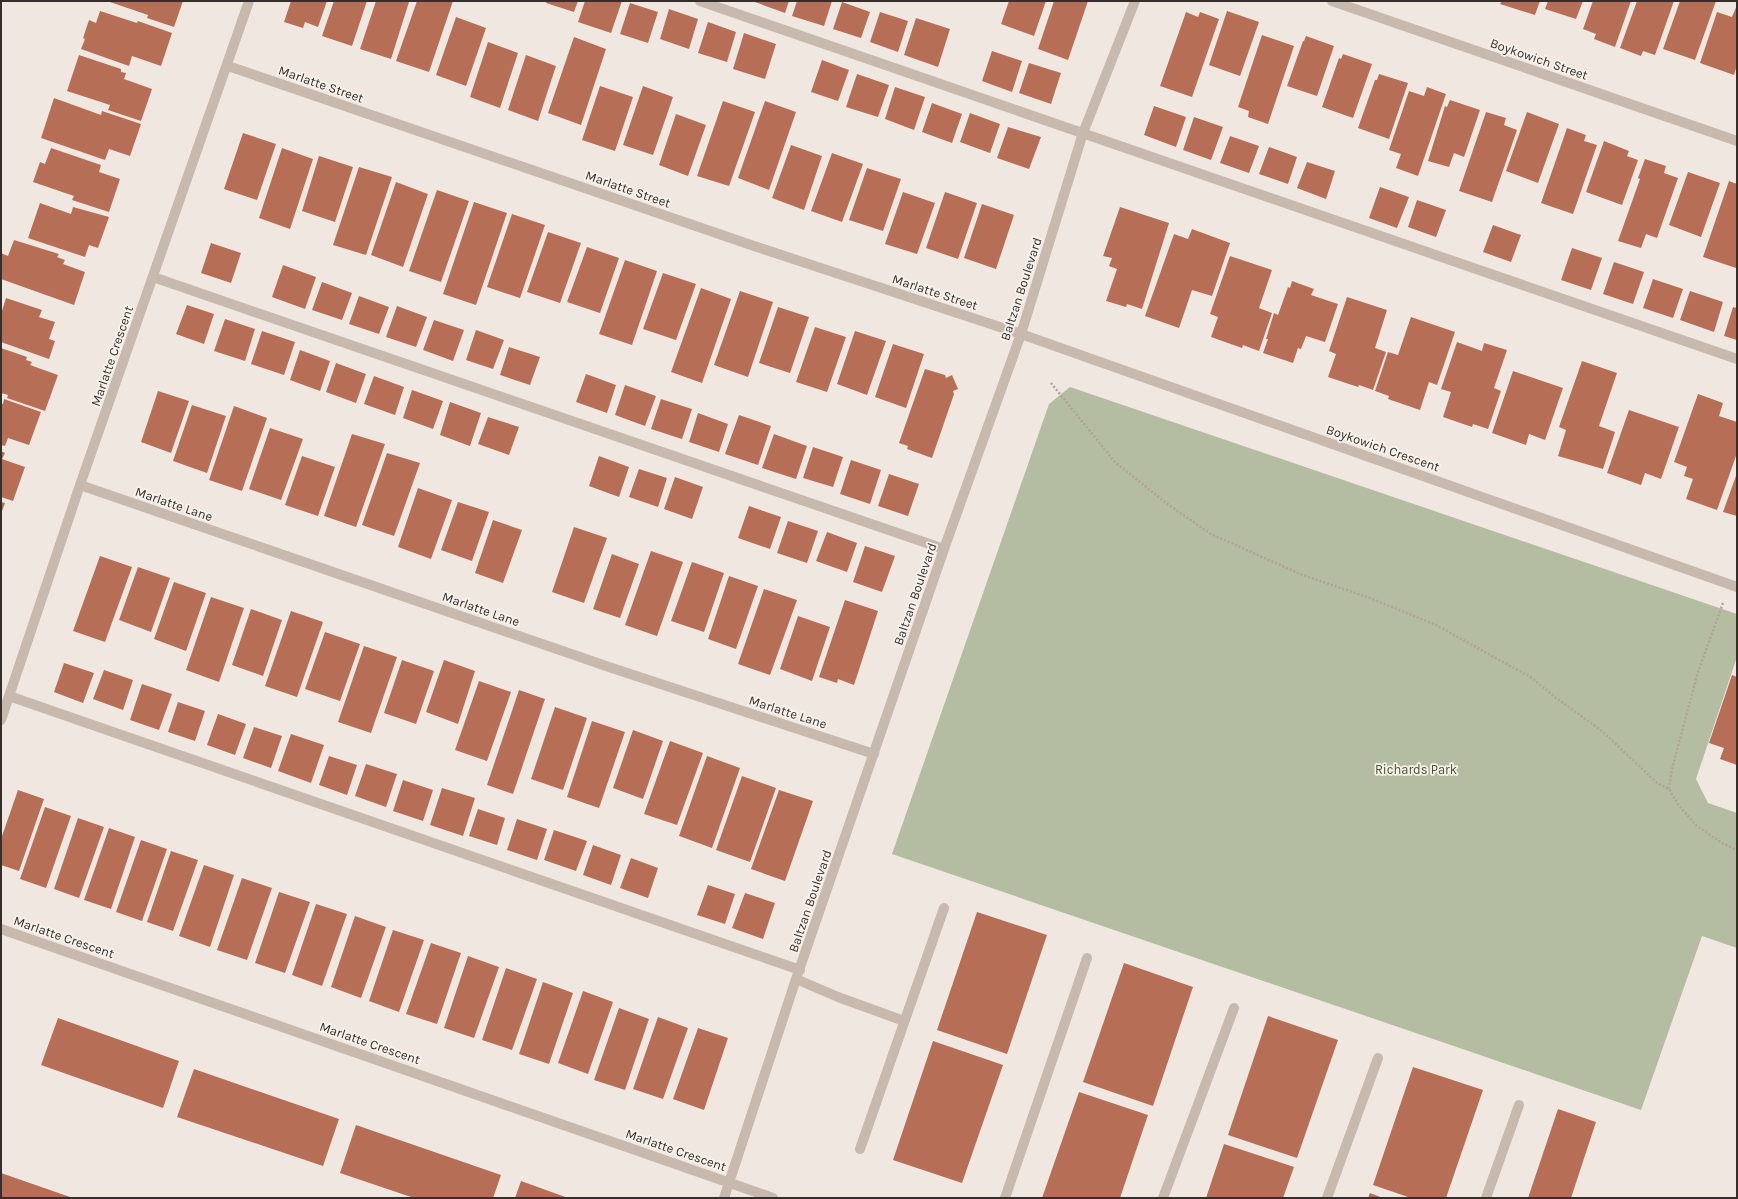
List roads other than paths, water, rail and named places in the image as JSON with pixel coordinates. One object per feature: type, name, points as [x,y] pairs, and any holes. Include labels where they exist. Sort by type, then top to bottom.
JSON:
[{"type":"street","name":"Marlatte Crescent","points":[[1,720],[80,485],[228,66],[249,1]]},
{"type":"street","points":[[700,1],[1737,358]]},
{"type":"street","name":"Baltzan Boulevard","points":[[724,1198],[796,980],[944,549],[1021,334],[1083,133],[1135,1]]},
{"type":"street","name":"Boykowich Street","points":[[1332,1],[1737,141]]},
{"type":"street","name":"Marlatte Street","points":[[228,66],[754,246],[1021,334]]},
{"type":"street","points":[[153,277],[944,549]]},
{"type":"street","name":"Boykowich Crescent","points":[[1021,334],[1737,587]]},
{"type":"street","name":"Marlatte Lane","points":[[80,485],[612,668],[874,754]]},
{"type":"street","points":[[9,696],[800,970]]},
{"type":"street","points":[[860,1149],[944,908]]},
{"type":"street","name":"Marlatte Crescent","points":[[1,929],[773,1198]]},
{"type":"street","points":[[1005,1198],[1087,958]]},
{"type":"street","points":[[796,980],[904,1021]]},
{"type":"street","points":[[1163,1198],[1234,1008]]},
{"type":"street","points":[[1327,1198],[1378,1058]]},
{"type":"street","points":[[1486,1198],[1519,1105]]},
{"type":"park label","name":"Richards Park","points":[[1416,769]]}]
